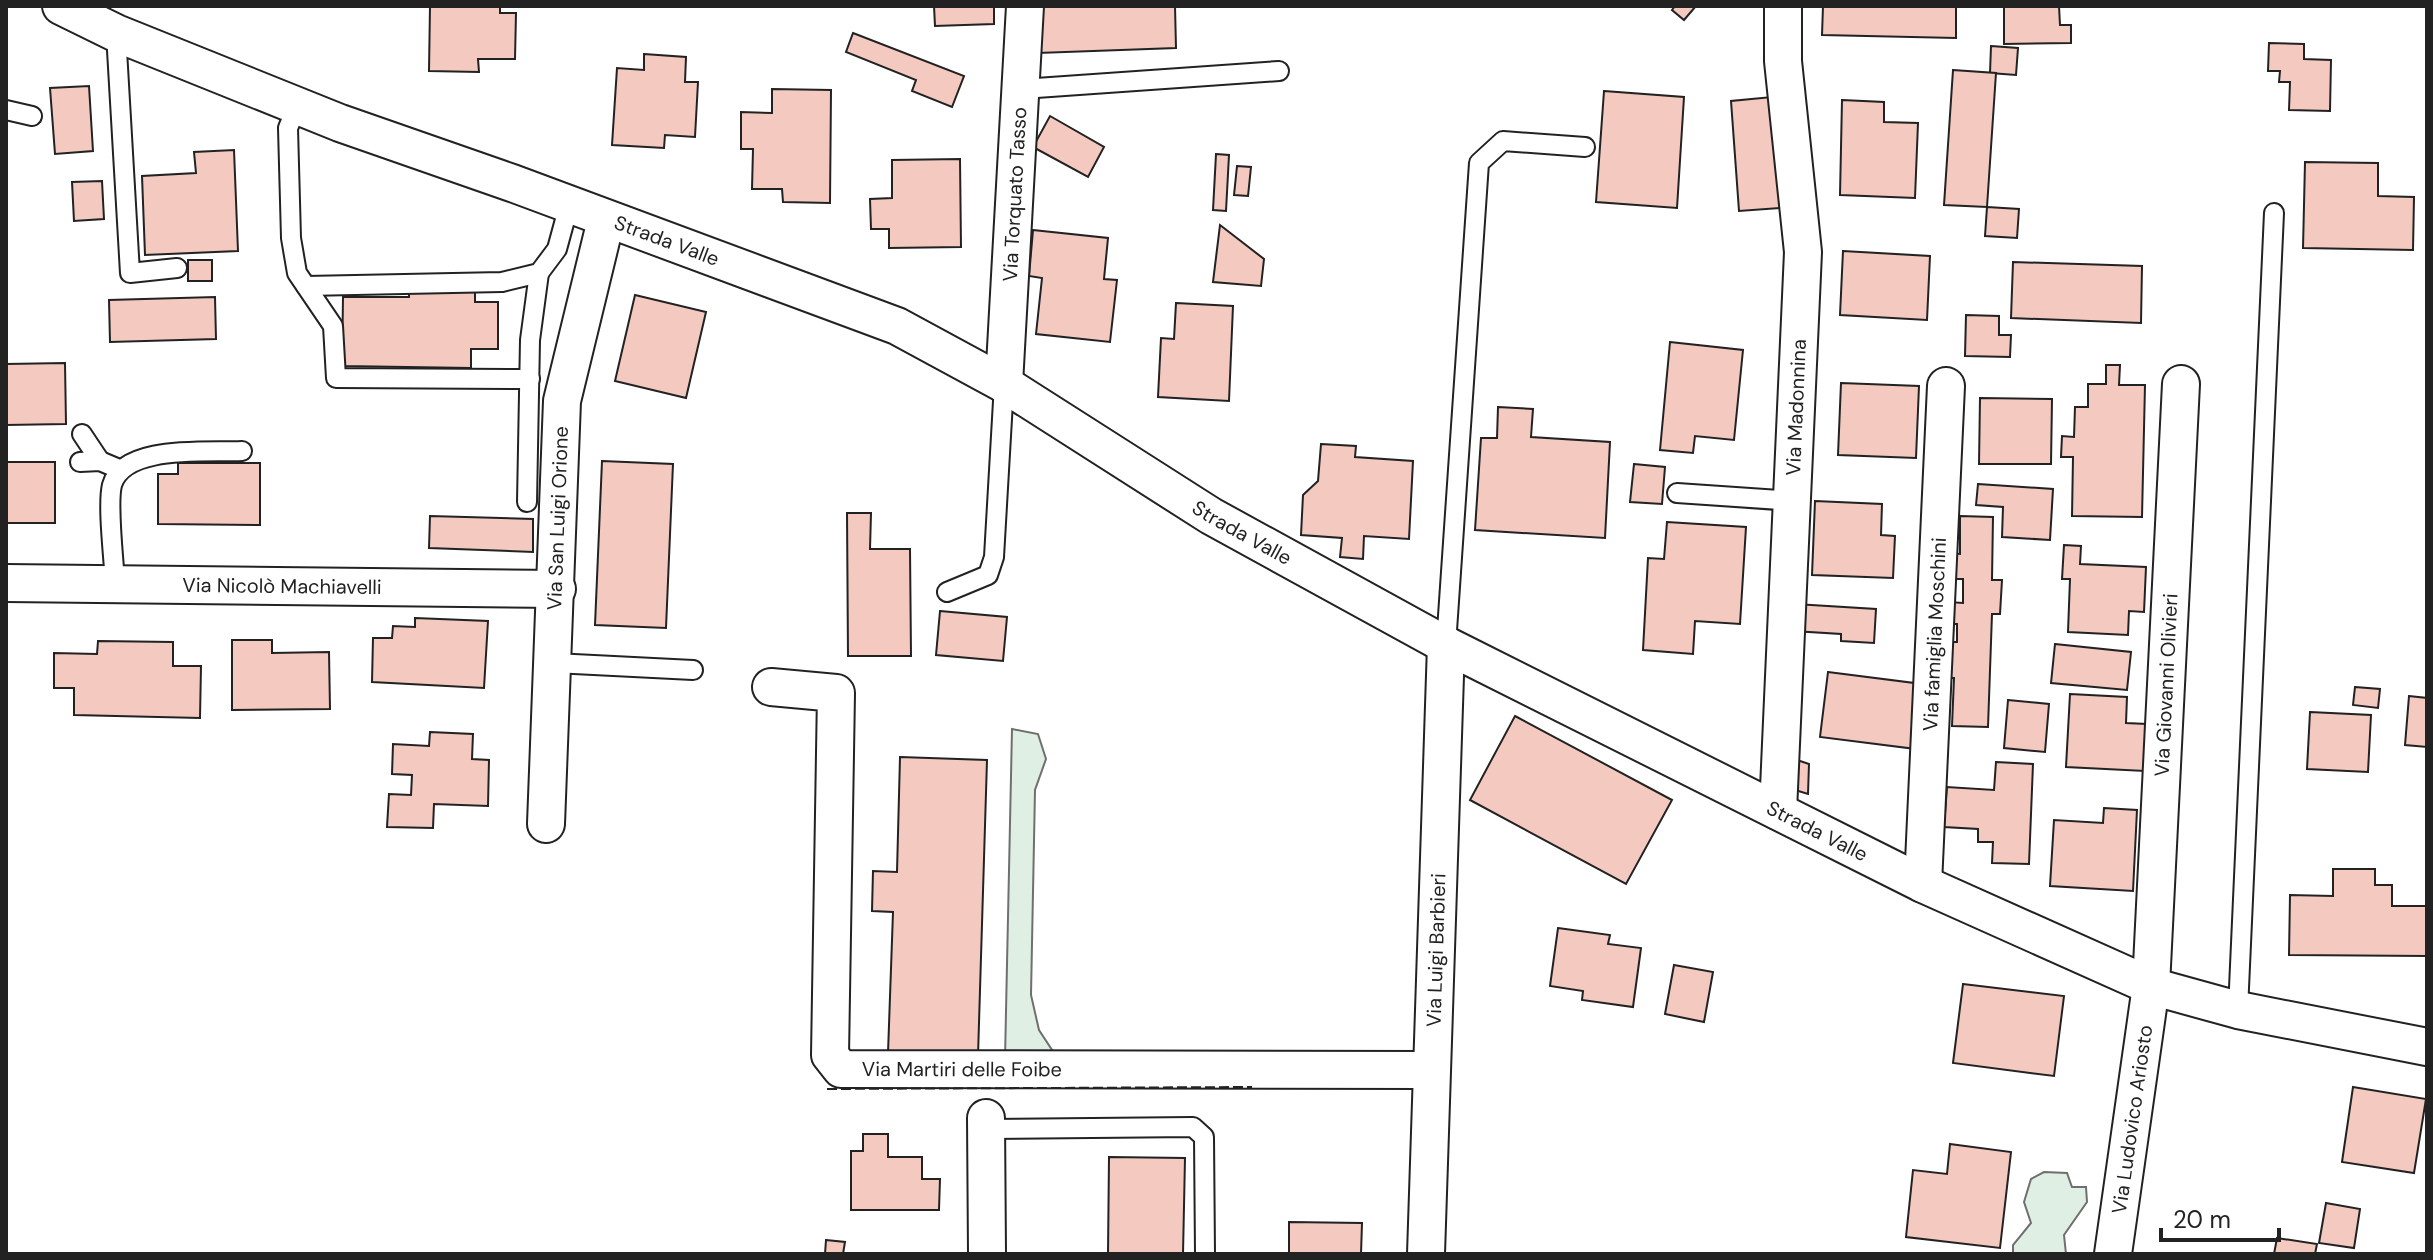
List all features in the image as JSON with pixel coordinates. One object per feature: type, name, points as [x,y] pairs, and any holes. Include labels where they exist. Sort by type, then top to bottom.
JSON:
[{"type":"street","name":"Strada Valle","points":[[61,6],[116,33],[297,106],[897,326],[1004,384],[1211,516],[1446,645],[1923,884],[2151,986],[2238,1010],[2427,1047]]},
{"type":"street","name":"Via Torquato Tasso","points":[[1004,384],[1025,6]]},
{"type":"street","name":"Via Madonnina","points":[[1778,811],[1803,252],[1783,61],[1783,6]]},
{"type":"street","name":"Via San Luigi Orione","points":[[546,824],[562,401],[606,220]]},
{"type":"street","name":"Via Giovanni Olivieri","points":[[2151,986],[2181,384]]},
{"type":"street","name":"Via famiglia Moschini","points":[[1923,884],[1946,386]]},
{"type":"street","name":"Via Nicolò Machiavelli","points":[[6,583],[557,589]]},
{"type":"street","name":"Via Luigi Barbieri","points":[[1426,1254],[1446,645]]},
{"type":"street","name":"Via Martiri delle Foibe","points":[[771,687],[836,693],[830,1055],[841,1069],[1431,1070]]},
{"type":"street","name":"Via Ludovico Ariosto","points":[[2113,1254],[2151,986]]},
{"type":"street","points":[[986,1123],[987,1254]]},
{"type":"lane","points":[[116,33],[130,273],[177,268]]},
{"type":"lane","points":[[1022,89],[1279,71]]},
{"type":"lane","points":[[297,106],[288,128],[291,238],[297,273],[333,326],[336,378],[530,379]]},
{"type":"lane","points":[[6,110],[32,116]]},
{"type":"lane","points":[[1446,645],[1479,163],[1503,141],[1585,147]]},
{"type":"lane","points":[[527,502],[530,340],[539,273],[557,249],[569,205]]},
{"type":"lane","points":[[2238,1010],[2274,213]]},
{"type":"lane","points":[[306,286],[502,282],[539,273]]},
{"type":"lane","points":[[947,592],[988,575],[994,557],[1004,384]]},
{"type":"lane","points":[[82,434],[100,461]]},
{"type":"lane","points":[[115,584],[111,487],[119,469],[142,456],[242,451]]},
{"type":"lane","points":[[80,462],[100,461],[119,469]]},
{"type":"lane","points":[[1677,493],[1793,501]]},
{"type":"lane","points":[[554,663],[693,670]]},
{"type":"lane","points":[[986,1123],[1193,1127],[1204,1137],[1205,1254]]},
{"type":"green space","points":[[1012,729],[1038,734],[1046,759],[1035,790],[1031,995],[1039,1030],[1058,1059],[1005,1059]]},
{"type":"green space","points":[[2044,1172],[2067,1173],[2072,1187],[2086,1187],[2087,1202],[2064,1235],[2066,1254],[2013,1254],[2013,1245],[2031,1223],[2024,1202],[2031,1179]]},
{"type":"building","points":[[430,6],[500,6],[500,13],[516,13],[515,59],[478,59],[479,72],[429,71]]},
{"type":"building","points":[[934,6],[994,6],[994,24],[935,26]]},
{"type":"building","points":[[1036,6],[1175,6],[1176,48],[1038,53]]},
{"type":"building","points":[[1675,6],[1696,6],[1684,20],[1672,10]]},
{"type":"building","points":[[1823,6],[1956,6],[1956,38],[1822,35]]},
{"type":"building","points":[[2004,6],[2059,6],[2060,25],[2071,25],[2071,43],[2004,44]]},
{"type":"building","points":[[853,33],[964,76],[952,107],[912,91],[916,80],[846,52]]},
{"type":"building","points":[[2269,43],[2304,44],[2304,59],[2331,60],[2330,111],[2289,110],[2290,82],[2279,82],[2280,71],[2268,71]]},
{"type":"building","points":[[1991,46],[2018,48],[2016,75],[1990,73]]},
{"type":"building","points":[[644,54],[686,57],[685,82],[698,82],[695,137],[665,135],[664,148],[612,145],[617,68],[644,70]]},
{"type":"building","points":[[1953,70],[1996,73],[1987,207],[1944,205]]},
{"type":"building","points":[[89,86],[93,151],[55,154],[50,88]]},
{"type":"building","points":[[772,89],[831,90],[830,203],[783,202],[782,189],[752,189],[753,149],[741,149],[741,112],[772,113]]},
{"type":"building","points":[[1604,91],[1684,97],[1677,208],[1596,202]]},
{"type":"building","points":[[1772,97],[1781,208],[1739,211],[1731,101]]},
{"type":"building","points":[[1842,100],[1884,102],[1884,122],[1918,123],[1915,198],[1840,195]]},
{"type":"building","points":[[1050,116],[1104,147],[1088,177],[1033,147]]},
{"type":"building","points":[[234,150],[238,251],[145,255],[142,176],[196,173],[194,152]]},
{"type":"building","points":[[1216,154],[1229,155],[1226,211],[1213,210]]},
{"type":"building","points":[[960,159],[961,247],[889,248],[889,229],[871,229],[870,199],[892,198],[892,160]]},
{"type":"building","points":[[2305,162],[2378,163],[2378,196],[2414,197],[2413,250],[2303,248]]},
{"type":"building","points":[[1237,166],[1251,167],[1248,196],[1234,195]]},
{"type":"building","points":[[102,181],[104,219],[74,221],[72,182]]},
{"type":"building","points":[[1987,207],[2019,209],[2017,238],[1985,236]]},
{"type":"building","points":[[1220,225],[1264,259],[1261,286],[1213,282]]},
{"type":"building","points":[[1033,230],[1108,238],[1104,279],[1117,280],[1110,342],[1036,334],[1042,278],[1029,276]]},
{"type":"building","points":[[1843,251],[1930,256],[1927,320],[1840,315]]},
{"type":"building","points":[[188,260],[212,260],[212,281],[188,281]]},
{"type":"building","points":[[2013,262],[2142,266],[2141,323],[2011,318]]},
{"type":"building","points":[[409,288],[475,288],[475,302],[498,302],[498,349],[471,349],[471,368],[342,366],[343,297],[409,297]]},
{"type":"building","points":[[635,295],[706,312],[686,398],[615,381]]},
{"type":"building","points":[[215,297],[216,339],[110,342],[109,300]]},
{"type":"building","points":[[1176,303],[1233,306],[1229,401],[1158,397],[1161,338],[1174,339]]},
{"type":"building","points":[[1966,315],[1999,316],[1999,335],[2011,335],[2010,357],[1965,356]]},
{"type":"building","points":[[1670,342],[1743,350],[1734,440],[1695,436],[1693,453],[1660,450]]},
{"type":"building","points":[[65,363],[66,424],[6,425],[6,364]]},
{"type":"building","points":[[2106,365],[2120,365],[2119,385],[2145,385],[2142,517],[2072,516],[2073,457],[2061,457],[2062,436],[2074,437],[2075,407],[2088,407],[2088,384],[2106,384]]},
{"type":"building","points":[[1841,383],[1919,386],[1916,458],[1838,455]]},
{"type":"building","points":[[1980,398],[2052,399],[2051,464],[1979,464]]},
{"type":"building","points":[[1498,407],[1533,409],[1531,437],[1610,442],[1605,538],[1475,530],[1481,438],[1497,438]]},
{"type":"building","points":[[1321,444],[1356,446],[1355,457],[1413,461],[1409,539],[1364,536],[1363,559],[1340,557],[1342,538],[1301,535],[1303,495],[1318,481]]},
{"type":"building","points":[[602,461],[673,464],[666,628],[595,625]]},
{"type":"building","points":[[6,462],[55,462],[55,523],[6,523]]},
{"type":"building","points":[[178,463],[260,463],[260,525],[158,524],[158,474],[178,474]]},
{"type":"building","points":[[1634,464],[1665,467],[1662,504],[1630,502]]},
{"type":"building","points":[[1978,484],[2053,489],[2050,540],[2002,537],[2003,507],[1976,505]]},
{"type":"building","points":[[1815,501],[1882,504],[1881,535],[1895,536],[1893,578],[1812,575]]},
{"type":"building","points":[[847,513],[871,513],[870,549],[910,549],[911,656],[848,656]]},
{"type":"building","points":[[430,516],[533,519],[533,552],[429,548]]},
{"type":"building","points":[[1960,516],[1993,517],[1992,580],[2002,580],[2000,614],[1992,614],[1988,727],[1952,726],[1954,678],[1942,678],[1943,642],[1957,642],[1957,624],[1949,624],[1949,602],[1963,603],[1963,579],[1949,579],[1950,553],[1960,554]]},
{"type":"building","points":[[1667,522],[1746,527],[1740,624],[1695,621],[1693,654],[1643,650],[1648,558],[1664,559]]},
{"type":"building","points":[[2064,545],[2081,546],[2080,564],[2146,567],[2144,612],[2129,611],[2128,635],[2068,632],[2070,579],[2062,579]]},
{"type":"building","points":[[1795,604],[1876,609],[1874,643],[1841,641],[1841,634],[1793,631]]},
{"type":"building","points":[[940,611],[1007,617],[1003,661],[936,655]]},
{"type":"building","points":[[415,618],[488,621],[484,688],[372,682],[373,638],[392,638],[393,626],[415,627]]},
{"type":"building","points":[[232,640],[272,640],[272,653],[329,652],[330,709],[232,710]]},
{"type":"building","points":[[98,641],[173,642],[173,666],[201,666],[200,718],[74,715],[74,688],[54,688],[54,653],[97,654]]},
{"type":"building","points":[[2055,644],[2131,652],[2127,690],[2051,683]]},
{"type":"building","points":[[1828,672],[1914,683],[1916,749],[1820,737]]},
{"type":"building","points":[[2355,687],[2380,689],[2378,708],[2353,705]]},
{"type":"building","points":[[2070,694],[2127,697],[2126,723],[2147,724],[2145,771],[2066,767]]},
{"type":"building","points":[[2409,696],[2427,698],[2427,747],[2405,745]]},
{"type":"building","points":[[2008,700],[2049,704],[2045,752],[2004,748]]},
{"type":"building","points":[[2310,712],[2371,715],[2368,772],[2307,769]]},
{"type":"building","points":[[1515,716],[1672,800],[1626,884],[1470,800]]},
{"type":"building","points":[[430,732],[473,734],[472,759],[489,760],[488,806],[434,804],[433,828],[387,827],[389,794],[411,795],[412,775],[392,774],[393,744],[429,746]]},
{"type":"building","points":[[900,757],[987,760],[978,1056],[888,1053],[893,912],[872,911],[873,871],[897,872]]},
{"type":"building","points":[[1797,760],[1809,764],[1808,794],[1795,790]]},
{"type":"building","points":[[1996,762],[2033,764],[2029,864],[1992,863],[1993,842],[1978,842],[1978,829],[1944,827],[1947,787],[1994,790]]},
{"type":"building","points":[[2104,808],[2137,810],[2133,891],[2050,886],[2054,820],[2103,823]]},
{"type":"building","points":[[2333,869],[2375,869],[2375,885],[2392,885],[2392,906],[2427,906],[2427,956],[2289,955],[2290,895],[2333,896]]},
{"type":"building","points":[[1558,928],[1610,935],[1608,944],[1641,948],[1633,1007],[1582,1000],[1583,991],[1550,986]]},
{"type":"building","points":[[1674,965],[1713,972],[1704,1022],[1665,1014]]},
{"type":"building","points":[[1963,984],[2064,996],[2054,1076],[1953,1063]]},
{"type":"building","points":[[2353,1087],[2426,1099],[2414,1173],[2342,1162]]},
{"type":"building","points":[[863,1134],[888,1134],[888,1157],[922,1157],[922,1179],[940,1179],[939,1210],[851,1210],[851,1151],[863,1151]]},
{"type":"building","points":[[1950,1144],[2011,1152],[2000,1248],[1906,1237],[1913,1170],[1947,1174]]},
{"type":"building","points":[[1109,1157],[1185,1158],[1183,1254],[1108,1254]]},
{"type":"building","points":[[2326,1203],[2360,1209],[2354,1248],[2319,1243]]},
{"type":"building","points":[[1289,1222],[1362,1223],[1361,1254],[1289,1254]]},
{"type":"building","points":[[2277,1238],[2317,1244],[2315,1254],[2274,1254]]},
{"type":"building","points":[[826,1240],[845,1242],[843,1254],[825,1254]]},
{"type":"fence","points":[[827,1089],[1252,1087]]}]
